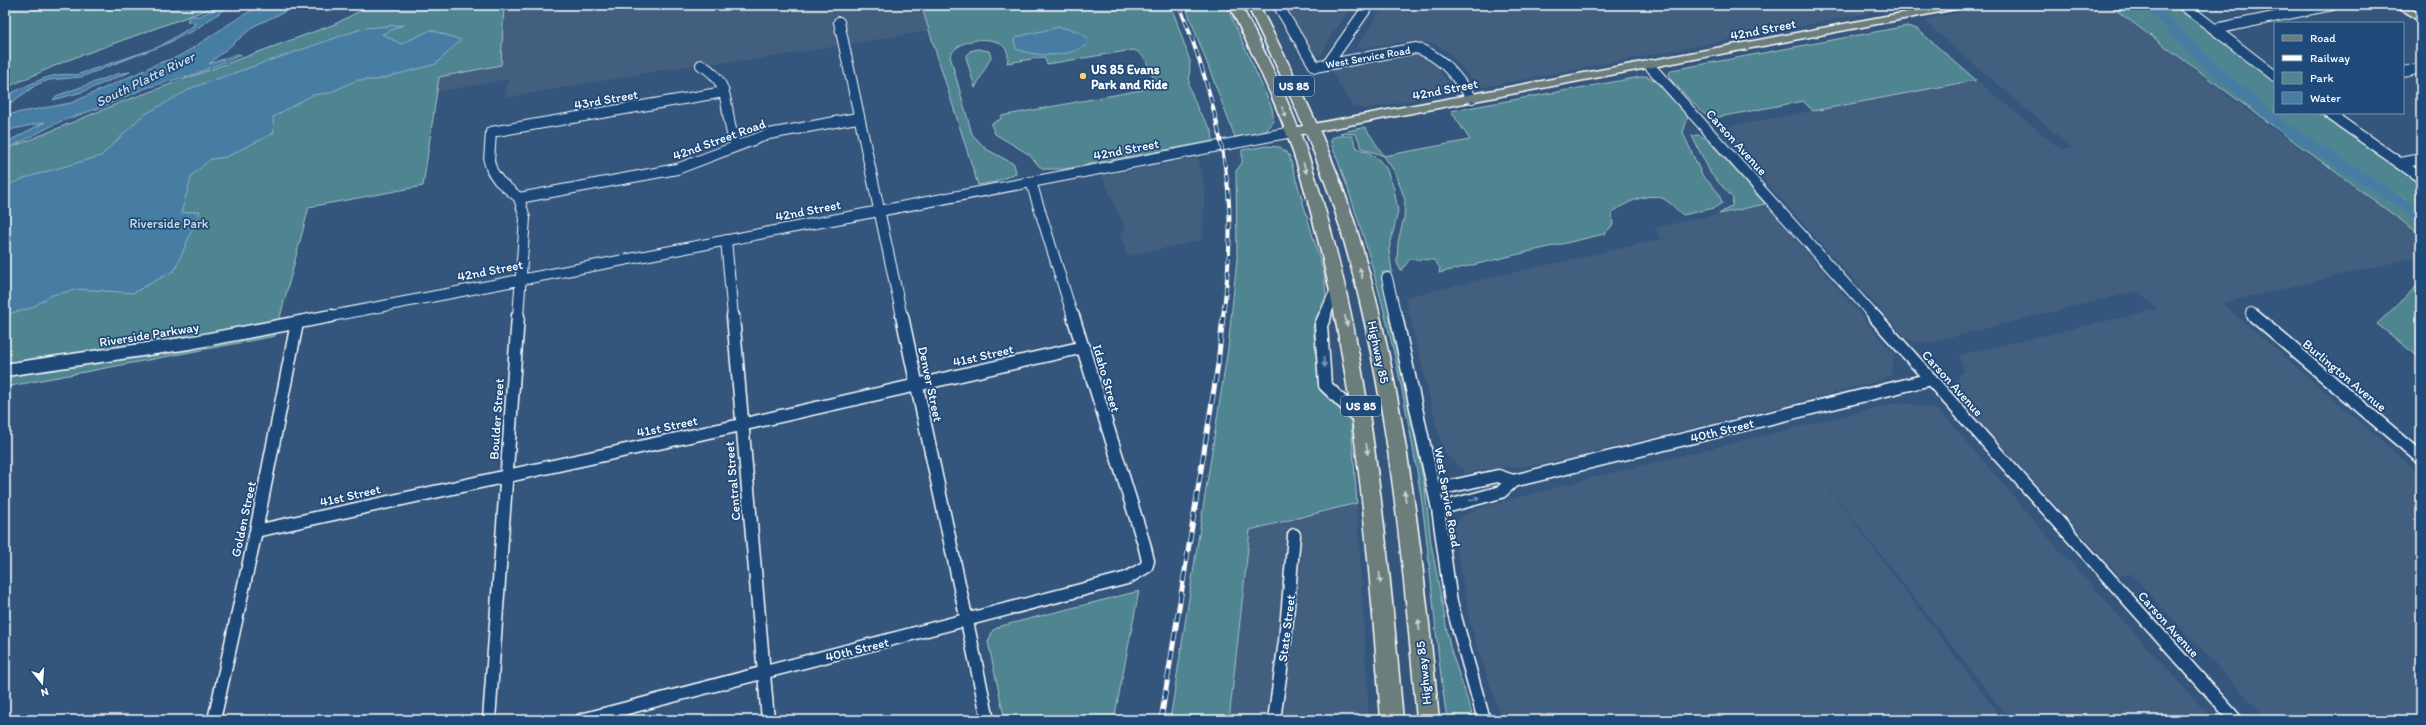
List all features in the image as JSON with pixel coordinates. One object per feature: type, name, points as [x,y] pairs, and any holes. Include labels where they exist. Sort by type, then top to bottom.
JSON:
[{"type":"highway","name":"Highway 85","points":[[1235,5],[1269,75],[1292,132],[1312,191],[1337,285],[1363,422],[1375,513],[1392,720]]},
{"type":"highway","name":"Highway 85","points":[[1252,5],[1288,72],[1312,128],[1343,211],[1360,267],[1388,393],[1407,509],[1428,720]]},
{"type":"main road","name":"42nd Street","points":[[1292,132],[1961,5]]},
{"type":"main road","points":[[2398,5],[2421,19]]},
{"type":"street","name":"West Service Road","points":[[1278,5],[1315,67],[1416,48],[1441,58],[1472,98]]},
{"type":"street","points":[[1327,64],[1369,5]]},
{"type":"street","points":[[2183,5],[2274,75]]},
{"type":"street","points":[[2215,29],[2332,5]]},
{"type":"street","name":"Denver Street","points":[[839,22],[844,55],[880,211],[988,720]]},
{"type":"street","name":"Carson Avenue","points":[[1649,64],[2236,720]]},
{"type":"street","points":[[701,65],[716,72],[722,80],[729,134],[736,145]]},
{"type":"street","points":[[2404,72],[2421,68]]},
{"type":"street","name":"43rd Street","points":[[519,198],[499,181],[492,171],[489,161],[491,132],[724,92]]},
{"type":"street","points":[[2329,114],[2421,178]]},
{"type":"street","name":"42nd Street Road","points":[[519,198],[677,169],[696,163],[736,145],[769,134],[858,118]]},
{"type":"street","name":"42nd Street","points":[[297,323],[520,278],[1292,132]]},
{"type":"street","points":[[2401,163],[2421,159]]},
{"type":"street","name":"Idaho Street","points":[[1031,182],[1084,347],[1148,561],[1146,567],[1132,576]]},
{"type":"street","name":"Boulder Street","points":[[489,720],[525,218],[519,198]]},
{"type":"street","name":"Central Street","points":[[726,240],[768,720]]},
{"type":"street","name":"West Service Road","points":[[1387,278],[1408,367],[1438,509],[1451,602],[1484,720]]},
{"type":"street","points":[[1337,285],[1321,325],[1325,385],[1363,422]]},
{"type":"street","name":"Burlington Avenue","points":[[2251,313],[2421,458]]},
{"type":"street","name":"Riverside Parkway","points":[[5,370],[189,343],[297,323]]},
{"type":"street","name":"Golden Street","points":[[214,720],[256,530],[297,323]]},
{"type":"street","name":"41st Street","points":[[256,530],[506,474],[741,425],[1084,347]]},
{"type":"street","name":"40th Street","points":[[1438,509],[1501,492],[1514,481],[1931,380]]},
{"type":"street","name":"40th Street","points":[[1434,490],[1469,481],[1498,476],[1514,481]]},
{"type":"street","name":"State Street","points":[[1274,720],[1285,641],[1294,535]]},
{"type":"street","name":"40th Street","points":[[580,720],[764,674],[1132,576]]},
{"type":"shaded area","points":[[504,5],[921,5],[928,31],[764,58],[680,67],[505,98],[508,79],[437,92],[439,77],[501,65]]},
{"type":"shaded area","points":[[1286,5],[1353,5],[1333,33],[1321,56],[1314,55]]},
{"type":"shaded area","points":[[1384,5],[1910,5],[1484,87],[1475,84],[1450,53],[1435,44],[1403,42],[1355,49]]},
{"type":"shaded area","points":[[1999,5],[2109,5],[2250,112],[2421,235],[2421,256],[2222,303],[2421,475],[2421,720],[2268,720],[2131,574],[2120,576],[1965,407],[1955,383],[1964,370],[1959,355],[2157,309],[2137,291],[1931,342],[1915,342],[1905,337],[1722,133],[1730,126],[1976,80],[2062,150],[2072,148],[1927,24],[1926,21],[1930,18]]},
{"type":"shaded area","points":[[1410,54],[1425,56],[1435,63],[1452,90],[1441,95],[1365,109],[1352,106],[1330,69]]},
{"type":"shaded area","points":[[1198,158],[1205,186],[1202,240],[1127,256],[1120,232],[1126,230],[1102,176]]},
{"type":"shaded area","points":[[1765,204],[1894,354],[1891,375],[1882,380],[1791,404],[1541,465],[1486,469],[1464,474],[1465,471],[1443,452],[1405,297],[1662,239],[1654,228]]},
{"type":"shaded area","points":[[1900,402],[1935,409],[1948,420],[2062,553],[2213,720],[2010,720],[1806,459],[2003,720],[1502,720],[1471,627],[1453,529],[1461,516],[1483,507],[1591,478]]},
{"type":"shaded area","points":[[1357,503],[1369,720],[1229,720],[1250,530]]},
{"type":"green space","points":[[5,5],[220,5],[68,60],[5,88]]},
{"type":"green space","name":"Riverside Park","points":[[371,5],[504,5],[501,65],[439,77],[423,186],[309,207],[275,336],[5,387],[5,150],[119,103],[335,24]]},
{"type":"green space","points":[[921,5],[1171,5],[1190,61],[1189,86],[1198,110],[1212,131],[1213,141],[1065,169],[1044,169],[1039,166],[1030,155],[995,134],[991,124],[1001,119],[1001,116],[1152,88],[1155,83],[1147,63],[1141,55],[1133,50],[1047,64],[1044,57],[1007,63],[1008,53],[1004,46],[996,42],[976,40],[965,43],[956,48],[950,56],[972,134],[986,149],[1014,164],[1016,173],[995,182],[978,185]]},
{"type":"green space","points":[[1185,5],[1226,5],[1272,108],[1274,122],[1265,132],[1235,137]]},
{"type":"green space","points":[[2109,5],[2145,5],[2207,66],[2283,129],[2406,208],[2421,223],[2421,235]]},
{"type":"green space","points":[[2154,5],[2173,5],[2274,81],[2274,114],[2319,114],[2421,185],[2421,213],[2408,201],[2283,124],[2208,60]]},
{"type":"green space","points":[[1907,26],[1917,29],[1976,80],[1813,111],[1803,101],[1714,118],[1703,113],[1671,80],[1669,73],[1672,70]]},
{"type":"green space","points":[[978,49],[989,51],[991,57],[975,88],[966,57],[970,51]]},
{"type":"green space","points":[[1646,76],[1655,80],[1688,116],[1683,133],[1702,175],[1718,192],[1722,203],[1714,208],[1683,215],[1664,199],[1651,196],[1644,197],[1623,205],[1612,213],[1613,225],[1604,234],[1439,273],[1440,268],[1434,260],[1410,259],[1401,271],[1397,263],[1398,242],[1404,218],[1405,200],[1396,174],[1384,156],[1470,140],[1451,111]]},
{"type":"green space","points":[[1365,127],[1384,156],[1362,148],[1356,134],[1340,133]]},
{"type":"green space","points":[[1698,135],[1706,138],[1765,204],[1719,214],[1732,206],[1733,198],[1711,174],[1692,136]]},
{"type":"green space","points":[[1338,136],[1352,136],[1357,148],[1370,153],[1379,160],[1386,168],[1394,189],[1398,211],[1389,250],[1392,272],[1382,272],[1425,488],[1431,543],[1450,647],[1474,720],[1447,720],[1422,502],[1410,429],[1392,346],[1371,263],[1346,183],[1331,143],[1331,138]]},
{"type":"green space","points":[[1267,146],[1280,147],[1289,155],[1324,274],[1326,296],[1313,327],[1320,387],[1351,422],[1357,503],[1250,530],[1229,720],[1170,720],[1228,348],[1237,258],[1236,171],[1242,163],[1242,150]]},
{"type":"green space","points":[[2421,282],[2421,359],[2377,324]]},
{"type":"green space","points":[[1139,591],[1114,720],[1005,720],[988,642],[993,630],[1001,626]]},
{"type":"water","points":[[223,5],[231,5],[193,31],[160,46],[196,24],[187,21],[189,16],[199,16]]},
{"type":"water","name":"South Platte River","points":[[263,5],[299,5],[254,26],[209,64],[237,54],[242,55],[192,75],[146,88],[102,107],[59,122],[5,150],[5,143],[45,122],[5,131],[5,115],[71,103],[155,64],[181,55],[242,16]]},
{"type":"water","points":[[403,25],[382,34],[401,44],[431,30],[461,40],[436,64],[376,80],[357,80],[329,93],[312,95],[273,117],[274,133],[226,157],[211,159],[192,175],[181,213],[200,211],[175,270],[133,293],[79,289],[52,295],[31,308],[5,315],[5,186],[28,177],[101,156],[142,116],[194,87],[364,28]]},
{"type":"water","points":[[1059,27],[1078,31],[1087,38],[1086,45],[1070,52],[1052,55],[1033,54],[1016,49],[1014,41],[1016,37]]},
{"type":"water","points":[[153,49],[81,77],[49,80],[36,85],[5,107],[5,103],[11,98],[5,99],[5,96],[39,80],[57,75],[76,75]]},
{"type":"water","points":[[130,72],[82,92],[53,100],[56,96],[117,74]]},
{"type":"waterway","points":[[2150,5],[2208,64],[2284,128],[2410,208],[2421,219]]},
{"type":"railway","points":[[1179,5],[1196,50],[1210,96],[1225,165],[1229,205],[1229,237],[1228,269],[1223,317]]},
{"type":"railway","points":[[1161,720],[1218,364],[1223,316]]},
{"type":"place","name":"US 85 Evans Park and Ride","points":[[1083,76]]}]
